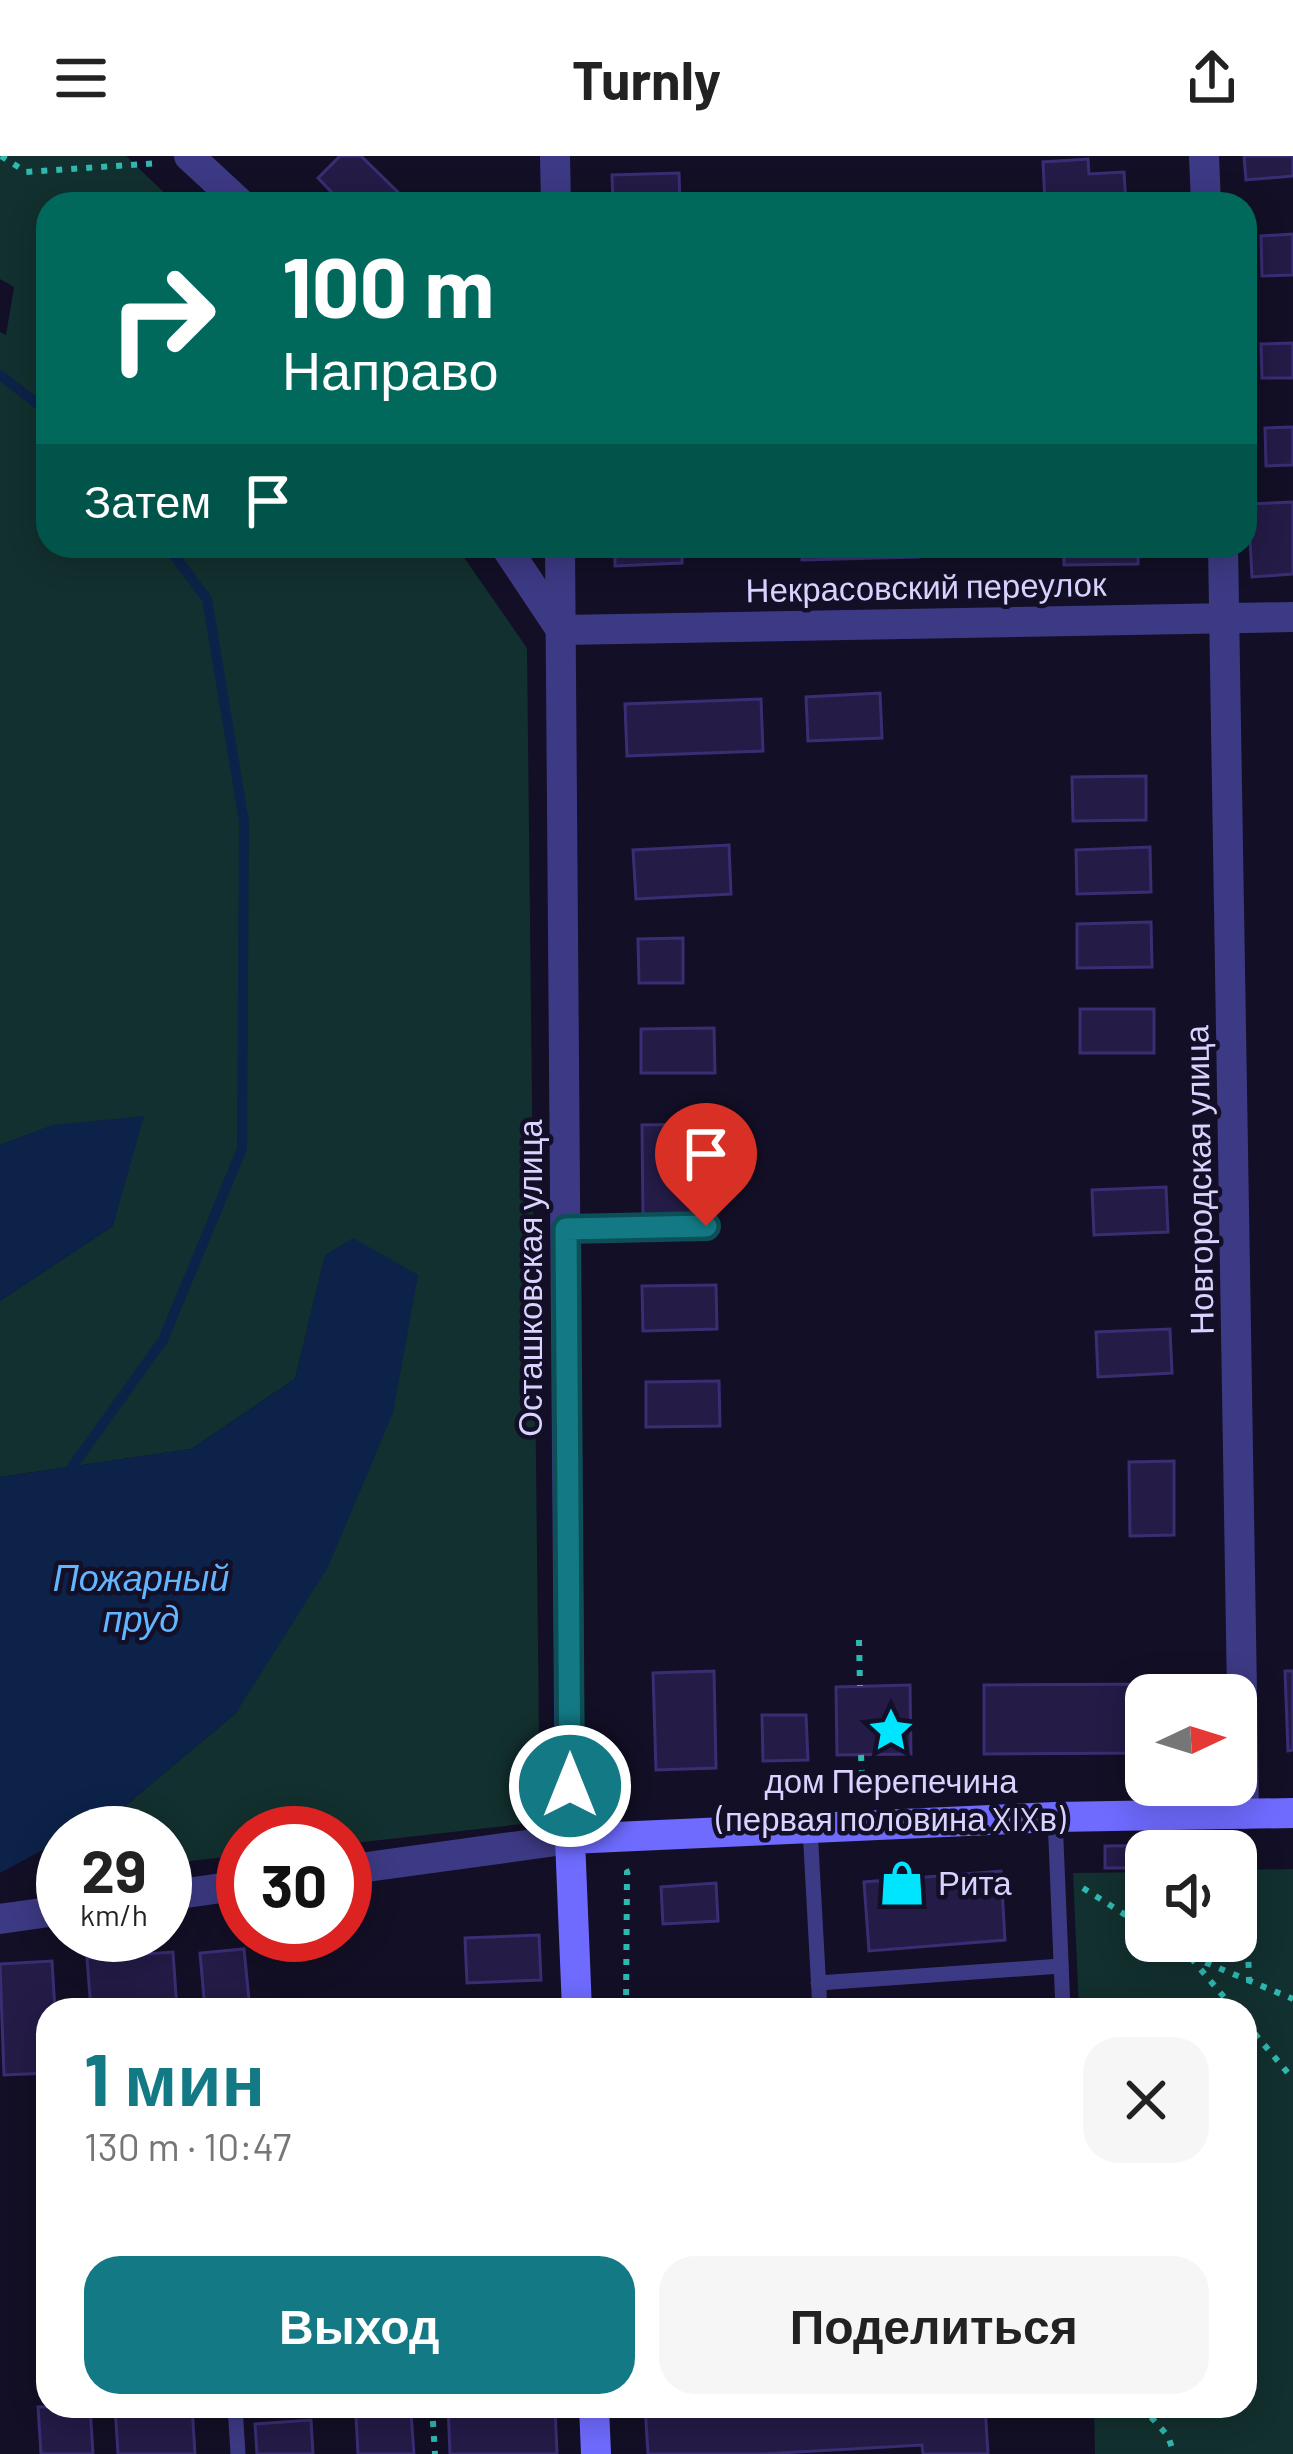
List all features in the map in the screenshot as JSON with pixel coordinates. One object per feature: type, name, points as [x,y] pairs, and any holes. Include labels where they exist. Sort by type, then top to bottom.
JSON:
[{"type":"street","points":[[555,156],[556,192]]},
{"type":"street","points":[[1204,156],[1206,192]]},
{"type":"street","points":[[190,157],[228,192]]},
{"type":"street","points":[[513,558],[561,630]]},
{"type":"street","name":"Осташковская улица","points":[[560,558],[570,1839],[577,1998]]},
{"type":"street","name":"Новгородская улица","points":[[1224,558],[1244,1820]]},
{"type":"street","name":"Некрасовский переулок","points":[[561,630],[1293,616]]},
{"type":"street","points":[[372,1866],[570,1839],[1054,1817],[1244,1820],[1293,1813]]},
{"type":"street","points":[[0,1919],[36,1914]]},
{"type":"street","points":[[594,2418],[596,2454]]},
{"type":"lane","points":[[566,1229],[706,1226]]},
{"type":"lane","points":[[1054,1817],[1062,1998]]},
{"type":"lane","points":[[810,1828],[819,1998]]},
{"type":"lane","points":[[818,1982],[1061,1966]]},
{"type":"lane","points":[[236,2418],[238,2454]]},
{"type":"path","points":[[1,156],[26,172],[190,157]]},
{"type":"path","points":[[859,1640],[860,1686]]},
{"type":"path","points":[[1244,1820],[1249,1981]]},
{"type":"path","points":[[1057,1871],[1125,1915]]},
{"type":"path","points":[[1195,1962],[1225,1998]]},
{"type":"path","points":[[1204,1962],[1293,1999]]},
{"type":"path","points":[[1257,2036],[1293,2079]]},
{"type":"path","points":[[433,2418],[435,2454]]},
{"type":"path","points":[[1152,2418],[1168,2436],[1174,2454]]},
{"type":"green space","points":[[0,156],[126,156],[164,192],[36,192],[36,558],[464,558],[527,648],[540,1822],[372,1841],[372,1806],[216,1806],[216,1858],[192,1861],[192,1806],[125,1806],[236,1713],[325,1256],[295,1379],[191,1449],[0,1477],[0,1301],[113,1226],[54,1125],[0,1145],[0,332],[6,335],[14,287],[0,279]]},
{"type":"green space","points":[[1293,1869],[1293,2454],[1095,2454],[1094,2418],[1257,2418],[1257,1998],[1078,1998],[1073,1873],[1125,1872],[1125,1962],[1257,1962],[1257,1870]]},
{"type":"water","points":[[144,1116],[113,1226],[0,1301],[0,1145],[53,1125]]},
{"type":"water","name":"Пожарный пруд","points":[[353,1238],[418,1275],[393,1413],[328,1567],[236,1713],[125,1806],[36,1806],[36,1854],[0,1873],[0,1477],[191,1449],[295,1379],[325,1255]]},
{"type":"building","points":[[340,156],[361,156],[398,192],[331,192],[318,178]]},
{"type":"building","points":[[1244,156],[1293,156],[1293,176],[1246,180]]},
{"type":"building","points":[[1088,159],[1089,174],[1124,172],[1125,192],[1044,192],[1043,162]]},
{"type":"building","points":[[679,173],[680,192],[613,192],[612,175]]},
{"type":"building","points":[[1293,234],[1293,275],[1262,276],[1261,236]]},
{"type":"building","points":[[1293,343],[1293,378],[1262,378],[1261,344]]},
{"type":"building","points":[[1293,427],[1293,465],[1266,466],[1265,428]]},
{"type":"building","points":[[1293,502],[1293,574],[1252,577],[1251,558],[1257,558],[1257,504]]},
{"type":"building","points":[[615,558],[682,558],[682,563],[615,566]]},
{"type":"building","points":[[1064,558],[1138,558],[1138,564],[1064,565]]},
{"type":"building","points":[[880,693],[882,738],[808,741],[806,697]]},
{"type":"building","points":[[761,699],[763,751],[627,756],[625,704]]},
{"type":"building","points":[[1146,776],[1146,820],[1073,821],[1072,777]]},
{"type":"building","points":[[729,845],[731,894],[636,899],[633,850]]},
{"type":"building","points":[[1150,847],[1151,892],[1077,894],[1076,850]]},
{"type":"building","points":[[1151,922],[1152,967],[1077,968],[1077,924]]},
{"type":"building","points":[[683,938],[683,983],[639,983],[638,939]]},
{"type":"building","points":[[1080,1009],[1154,1009],[1154,1053],[1080,1053]]},
{"type":"building","points":[[714,1028],[715,1073],[641,1073],[641,1029]]},
{"type":"building","points":[[711,1124],[712,1217],[643,1218],[642,1125]]},
{"type":"building","points":[[1166,1187],[1168,1232],[1094,1235],[1092,1190]]},
{"type":"building","points":[[716,1285],[717,1329],[643,1331],[642,1286]]},
{"type":"building","points":[[1170,1329],[1172,1373],[1098,1377],[1096,1332]]},
{"type":"building","points":[[719,1381],[720,1426],[646,1427],[646,1382]]},
{"type":"building","points":[[1174,1461],[1174,1535],[1130,1536],[1129,1462]]},
{"type":"building","points":[[714,1671],[716,1768],[656,1770],[653,1673]]},
{"type":"building","points":[[1285,1671],[1293,1671],[1293,1750],[1288,1751]]},
{"type":"building","points":[[1125,1684],[1125,1753],[984,1754],[984,1685]]},
{"type":"building","points":[[910,1685],[911,1754],[837,1755],[836,1687]]},
{"type":"building","points":[[762,1715],[806,1715],[808,1760],[763,1761]]},
{"type":"building","points":[[1105,1846],[1125,1846],[1125,1868],[1105,1868]]},
{"type":"building","points":[[1001,1871],[1005,1940],[869,1951],[864,1882]]},
{"type":"building","points":[[716,1883],[718,1921],[663,1924],[661,1887]]},
{"type":"building","points":[[539,1935],[541,1980],[467,1983],[465,1938]]},
{"type":"building","points":[[216,1952],[216,1962],[245,1962],[249,1998],[204,1998],[200,1953]]},
{"type":"building","points":[[52,1962],[54,1998],[36,1998],[36,2074],[4,2075],[0,1964]]},
{"type":"building","points":[[87,1962],[174,1962],[176,1998],[90,1998]]},
{"type":"building","points":[[39,2418],[91,2418],[93,2454],[41,2454]]},
{"type":"building","points":[[116,2418],[193,2418],[195,2454],[118,2454]]},
{"type":"building","points":[[356,2418],[411,2418],[414,2454],[358,2454]]},
{"type":"building","points":[[448,2418],[556,2418],[557,2454],[450,2454]]},
{"type":"building","points":[[646,2418],[986,2418],[988,2454],[923,2454],[922,2445],[761,2454],[648,2454]]},
{"type":"building","points":[[311,2420],[313,2454],[257,2454],[255,2424]]},
{"type":"waterway","points":[[0,375],[36,403]]},
{"type":"waterway","points":[[72,1467],[163,1340],[242,1149],[244,822],[207,599],[176,558]]},
{"type":"place","name":"дом Перепечина (первая половина XIXв)","points":[[891,1730]]},
{"type":"place","name":"Рита","points":[[902,1883]]},
{"type":"route","points":[[570,1786],[566,1229],[706,1226]]}]
